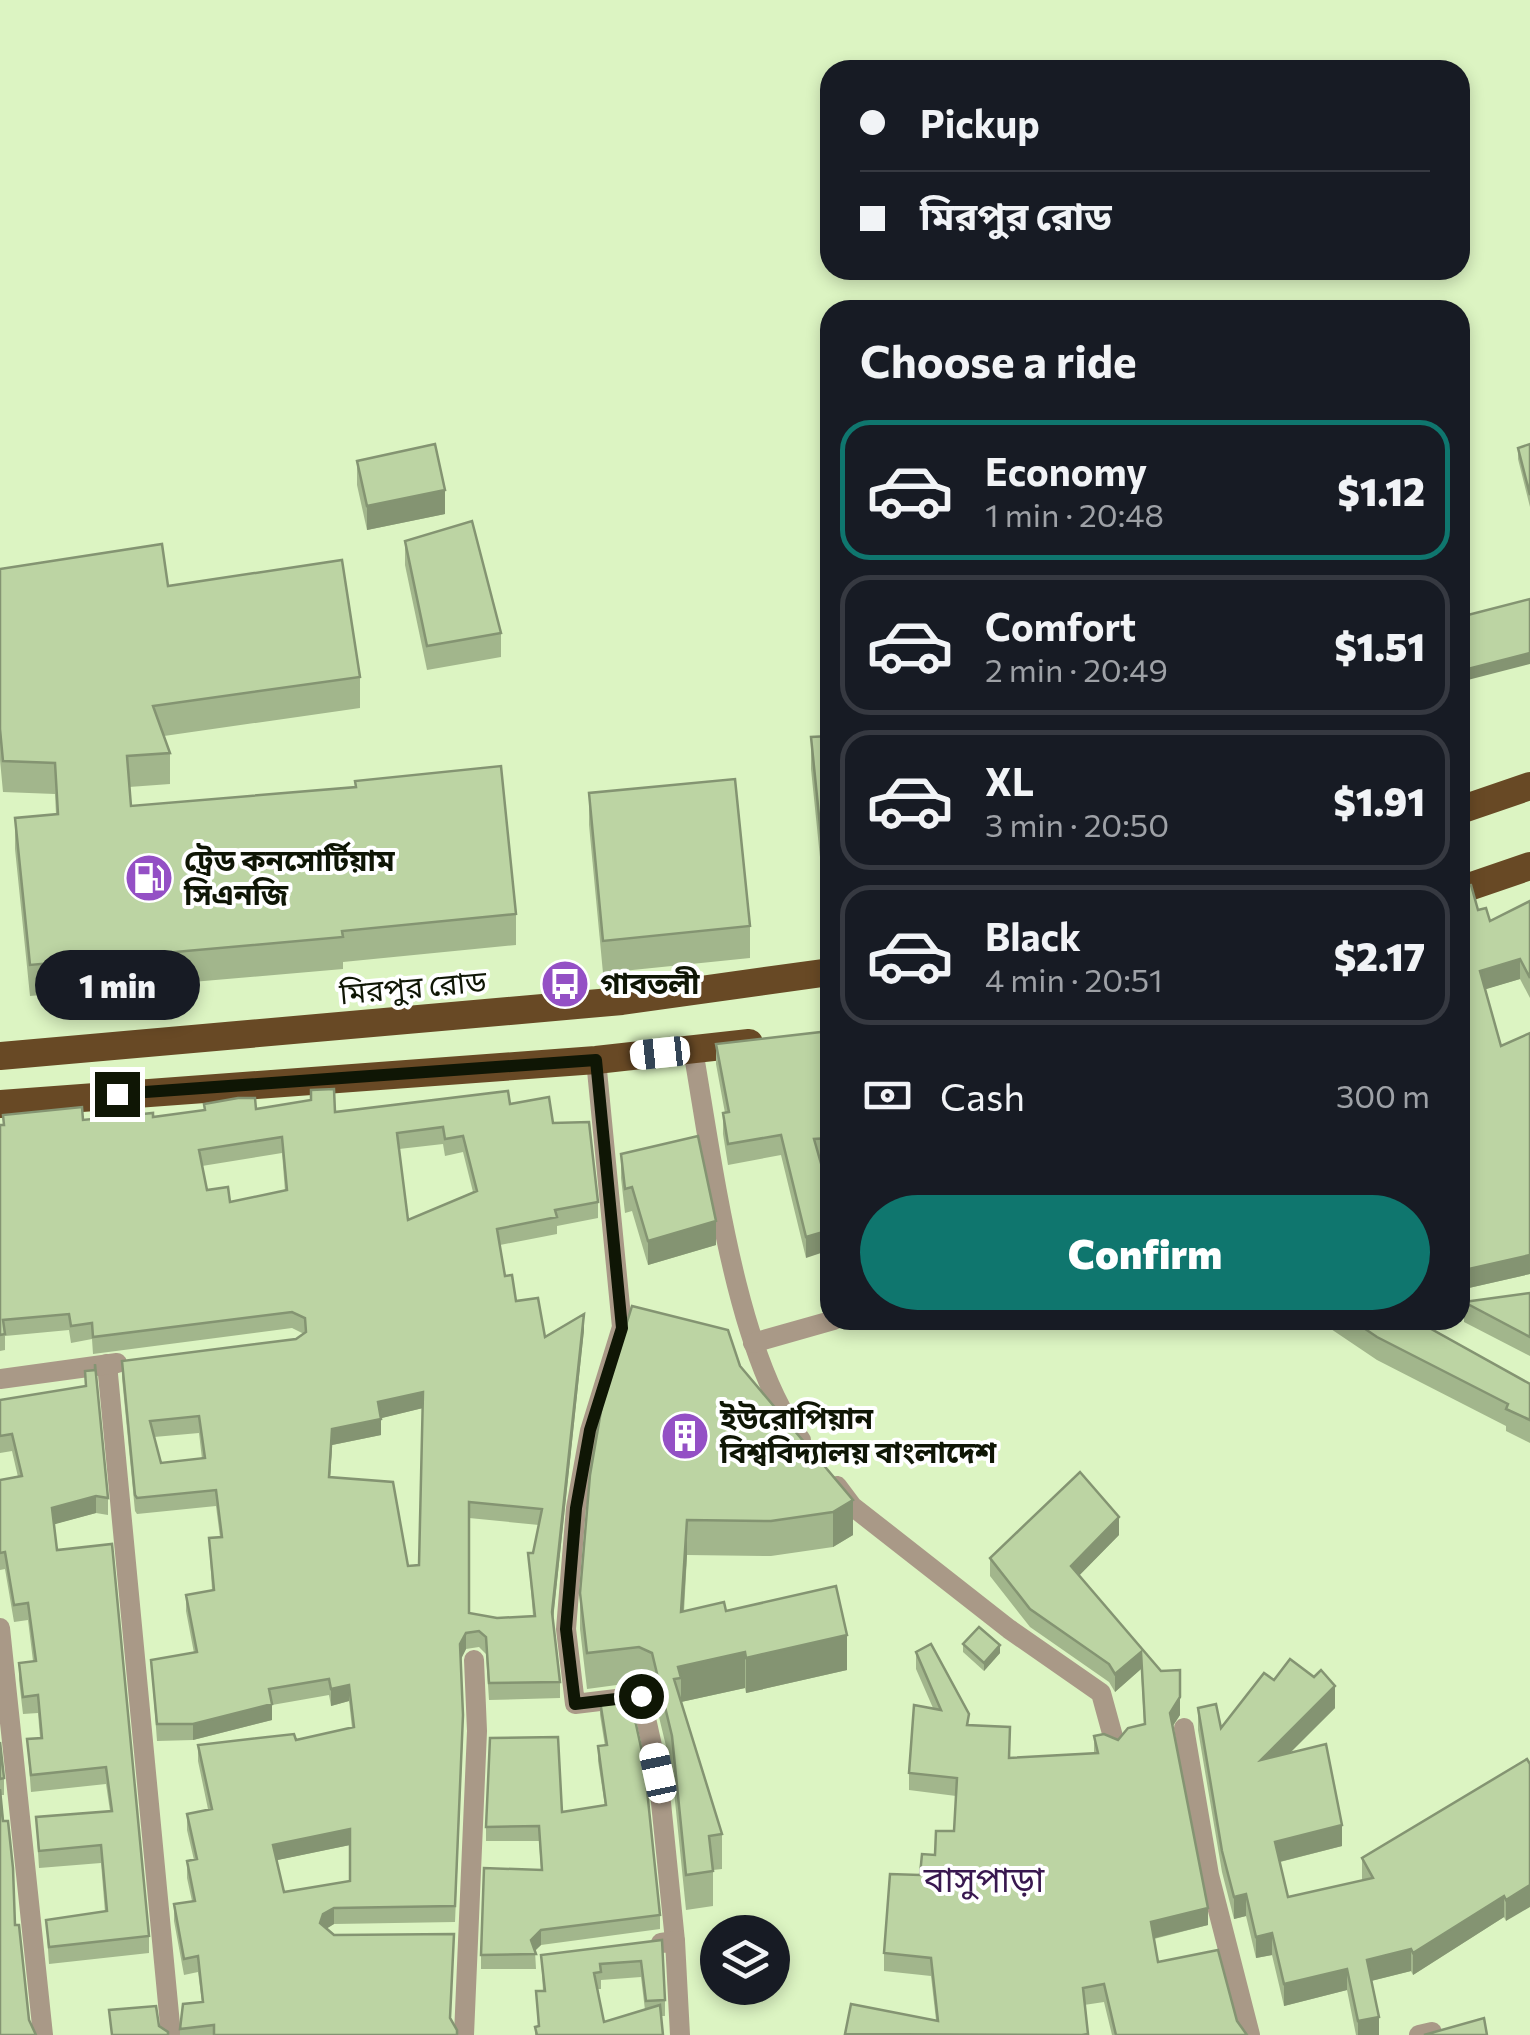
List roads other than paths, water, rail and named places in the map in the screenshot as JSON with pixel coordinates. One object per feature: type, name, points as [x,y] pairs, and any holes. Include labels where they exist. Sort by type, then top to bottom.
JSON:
[{"type":"highway","points":[[1470,807],[1530,786]]},
{"type":"highway","points":[[1470,887],[1530,866]]},
{"type":"highway","name":"মিরপুর রোড","points":[[0,1056],[622,1001],[820,973]]},
{"type":"highway","points":[[0,1104],[596,1060],[771,1040]]},
{"type":"street","points":[[693,1050],[716,1183],[753,1343],[785,1420],[852,1506],[1009,1629],[1101,1693],[1116,1744]]},
{"type":"street","points":[[596,1060],[622,1328],[590,1430],[576,1508],[566,1629],[575,1704],[641,1696],[658,1773],[680,2035]]},
{"type":"street","points":[[753,1343],[820,1324]]},
{"type":"street","points":[[0,1379],[144,1360]]},
{"type":"street","points":[[107,1364],[171,2035]]},
{"type":"street","points":[[0,1628],[43,2035]]},
{"type":"street","points":[[464,2035],[458,1936],[477,1731],[474,1660]]},
{"type":"street","points":[[1184,1728],[1209,1875],[1250,2035]]},
{"type":"street","points":[[639,1946],[675,1941]]},
{"type":"place","name":"ট্রেড কনসোর্টিয়াম সিএনজি","points":[[149,878]]},
{"type":"place","name":"গাবতলী","points":[[565,984]]},
{"type":"place","name":"ইউরোপিয়ান বিশ্ববিদ্যালয় বাংলাদেশ","points":[[685,1436]]},
{"type":"district","name":"বাসুপাড়া","points":[[984,1880]]}]
